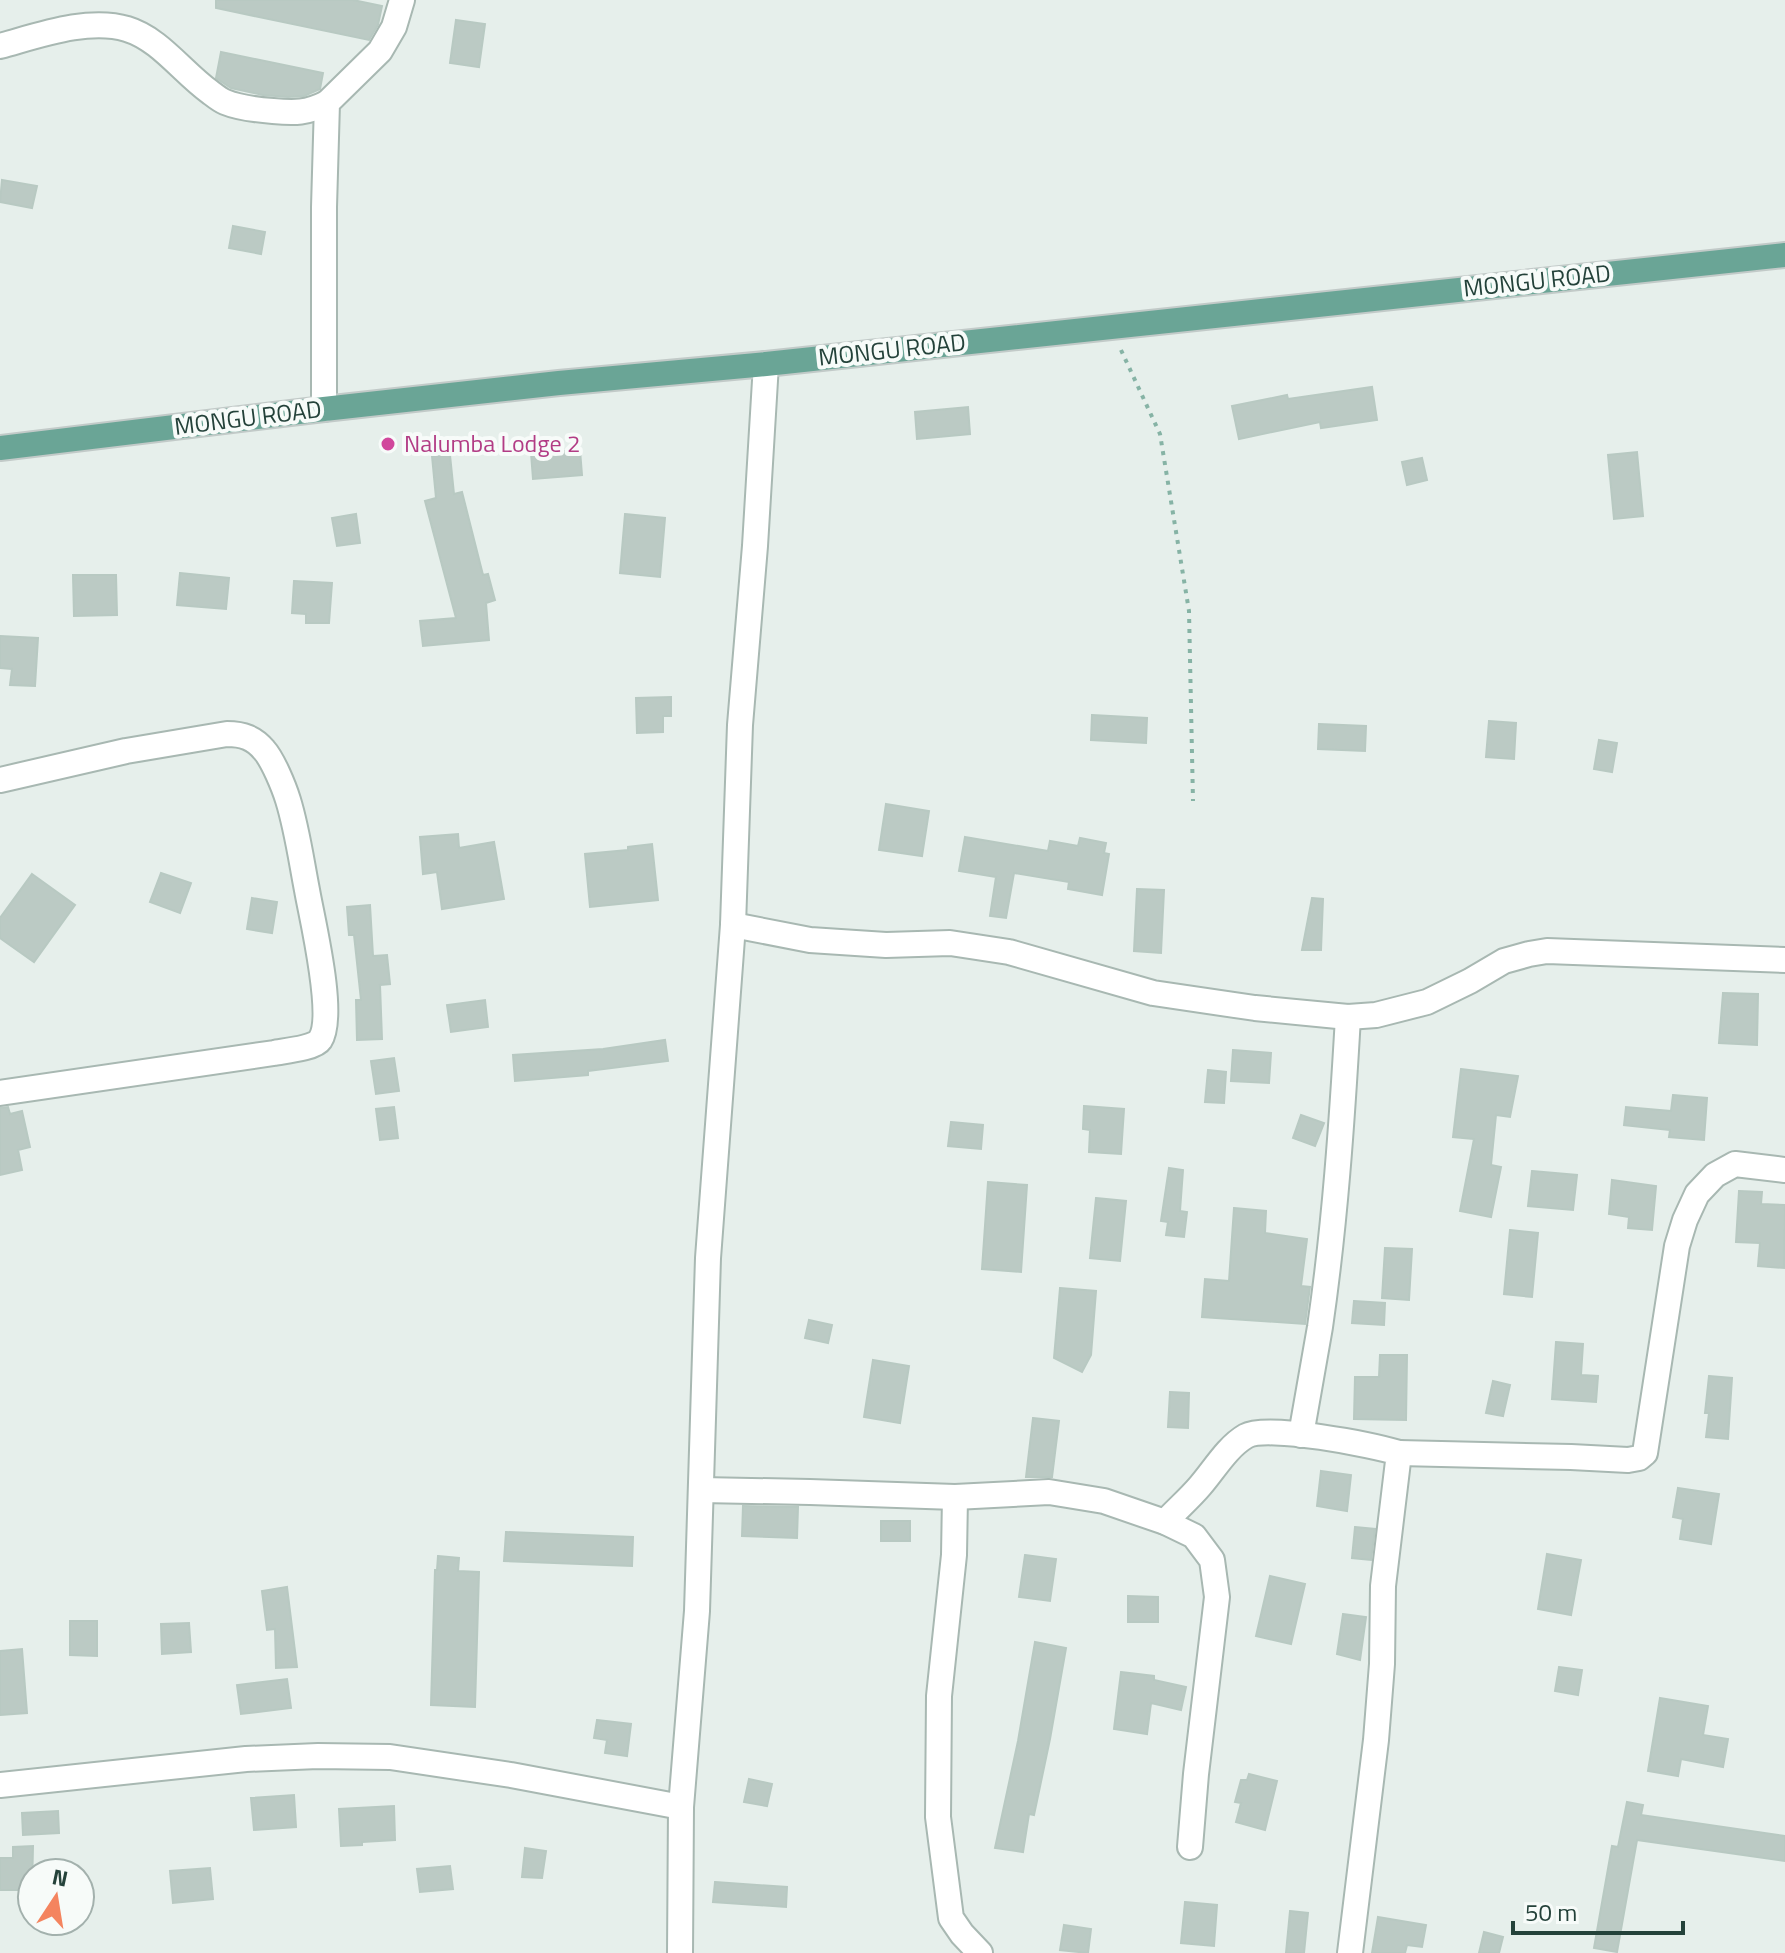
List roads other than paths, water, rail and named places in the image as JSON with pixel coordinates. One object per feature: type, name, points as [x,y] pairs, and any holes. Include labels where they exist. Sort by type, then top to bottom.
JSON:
[{"type":"main road","name":"MONGU ROAD","points":[[0,448],[559,383],[766,364],[1785,255]]},
{"type":"street","points":[[0,46],[62,29],[98,25],[125,28],[143,36],[224,102],[294,113],[311,111],[327,103],[380,51],[394,27],[402,0]]},
{"type":"street","points":[[324,409],[327,103]]},
{"type":"street","points":[[680,1953],[681,1807],[697,1611],[708,1258],[733,925],[740,725],[766,364]]},
{"type":"street","points":[[0,780],[126,751],[227,734],[251,738],[266,752],[287,796],[319,949],[325,1019],[322,1039],[316,1045],[0,1093]]},
{"type":"street","points":[[733,925],[810,940],[886,945],[950,943],[1009,952],[1153,993],[1255,1008],[1348,1017],[1376,1015],[1427,1002],[1504,961],[1547,951],[1785,960]]},
{"type":"street","points":[[1301,1435],[1320,1327],[1333,1219],[1348,1017]]},
{"type":"street","points":[[1165,1522],[1197,1490],[1227,1453],[1255,1432],[1301,1435],[1381,1447],[1399,1453],[1639,1458],[1645,1453],[1677,1246],[1697,1194],[1715,1175],[1735,1164],[1785,1170]]},
{"type":"street","points":[[1350,1953],[1376,1740],[1382,1664],[1383,1586],[1399,1453]]},
{"type":"street","points":[[701,1490],[955,1497],[1049,1492],[1104,1501],[1165,1522],[1194,1536],[1212,1560],[1217,1597],[1190,1847]]},
{"type":"street","points":[[955,1497],[954,1555],[939,1696],[938,1817],[951,1918],[980,1953]]},
{"type":"street","points":[[0,1785],[246,1759],[390,1757],[511,1775],[681,1807]]},
{"type":"place","name":"Nalumba Lodge 2","points":[[388,444]]}]
